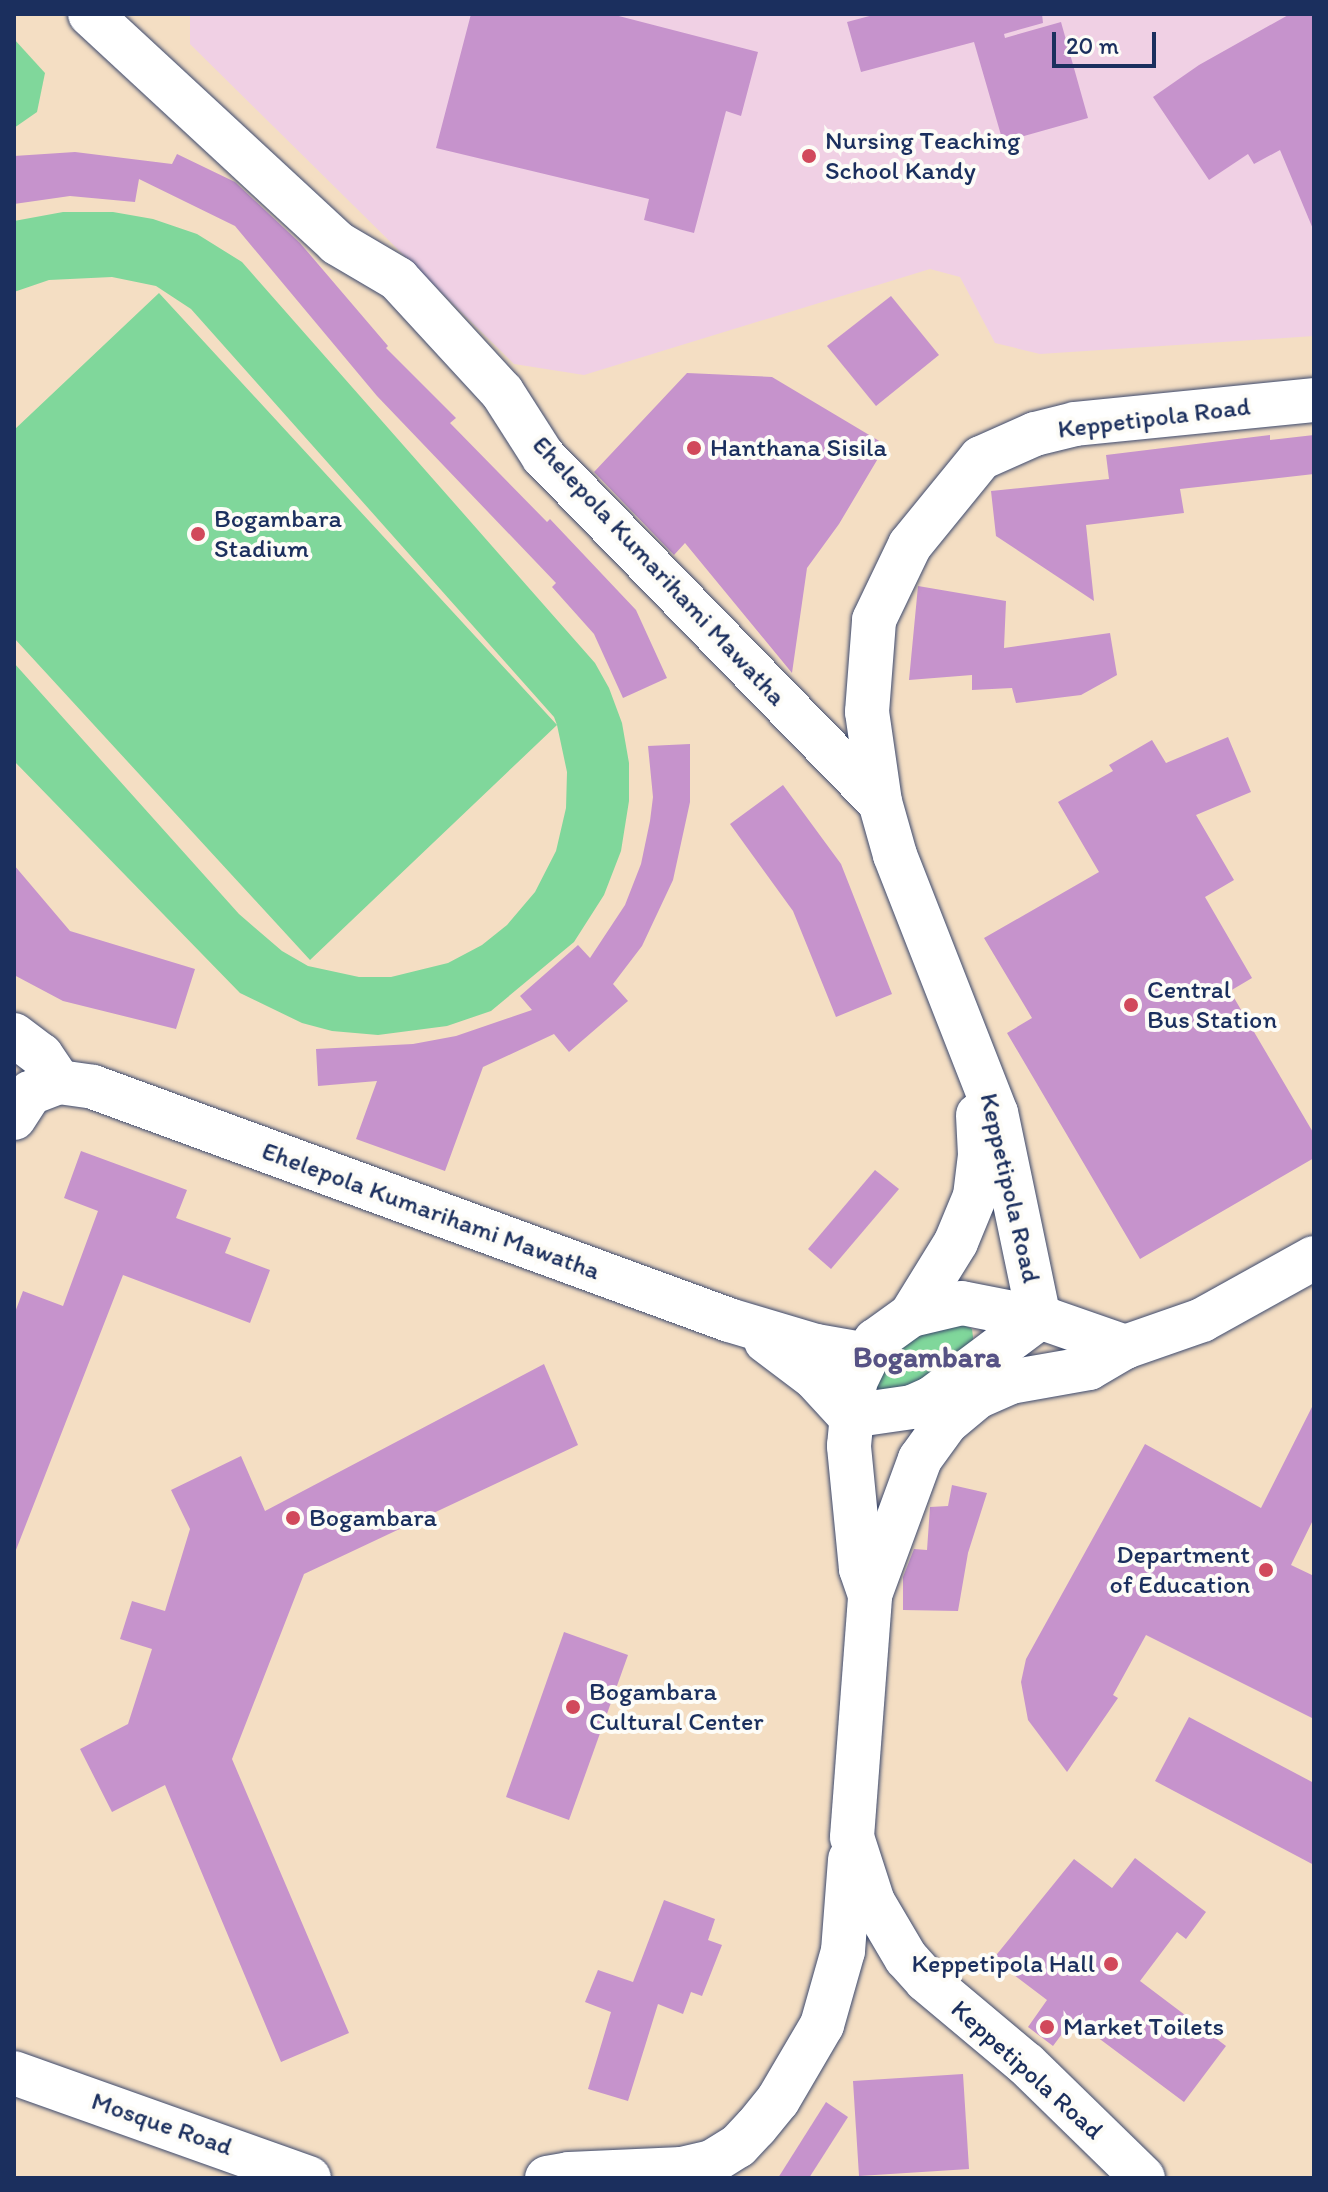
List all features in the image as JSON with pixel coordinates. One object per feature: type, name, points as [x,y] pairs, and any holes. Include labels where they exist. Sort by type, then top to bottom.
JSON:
[{"type":"street","name":"Ehelepola Kumarihami Mawatha","points":[[90,14],[337,243],[398,279],[502,392],[543,456],[880,802]]},
{"type":"street","name":"Keppetipola Road","points":[[1039,1318],[996,1113],[895,855],[880,802],[867,712],[874,620],[910,545],[981,458],[1035,434],[1075,424],[1314,400]]},
{"type":"street","points":[[14,1035],[41,1055],[59,1082],[30,1093],[14,1118]]},
{"type":"street","name":"Keppetipola Road","points":[[911,1315],[956,1242],[975,1196],[980,1155],[975,1061]]},
{"type":"street","name":"Ehelepola Kumarihami Mawatha","points":[[59,1082],[93,1087],[729,1320],[816,1346],[867,1355]]},
{"type":"street","name":"Keppetipola Road","points":[[1143,2178],[1026,2064],[926,1980],[906,1958],[873,1902],[852,1837],[870,1595],[920,1459],[932,1440],[962,1408],[995,1387],[1089,1368],[1125,1347],[1202,1320],[1314,1258]]},
{"type":"street","points":[[867,1355],[875,1341],[911,1315],[962,1303],[1039,1318],[1125,1347]]},
{"type":"street","points":[[729,1320],[799,1364],[850,1416],[912,1407],[932,1398],[1039,1318]]},
{"type":"street","name":"Keppetipola Road","points":[[867,1355],[855,1382],[849,1446],[861,1569],[870,1595]]},
{"type":"street","points":[[547,2178],[697,2166],[712,2162],[738,2146],[756,2127],[778,2100],[822,2025],[843,1951],[852,1837]]},
{"type":"street","name":"Mosque Road","points":[[14,2073],[309,2178]]},
{"type":"shaded area","name":"Nursing Teaching School Kandy","points":[[190,14],[1314,14],[1314,336],[1040,354],[995,343],[960,277],[930,269],[584,375],[514,364],[190,44]]},
{"type":"green space","points":[[14,39],[45,73],[37,112],[14,128]]},
{"type":"green space","points":[[63,212],[113,212],[153,219],[197,234],[242,262],[595,663],[609,688],[622,723],[629,763],[629,801],[621,851],[604,895],[574,942],[491,1011],[447,1026],[378,1035],[332,1031],[302,1023],[240,993],[14,761],[14,663],[239,914],[282,951],[308,966],[359,977],[391,977],[448,963],[482,945],[507,925],[535,892],[556,851],[566,808],[567,772],[554,717],[191,309],[156,286],[112,277],[49,280],[14,292],[14,221]]},
{"type":"green space","name":"Bogambara Stadium","points":[[159,293],[557,725],[310,960],[14,638],[14,430]]},
{"type":"green space","points":[[963,1324],[972,1329],[974,1345],[958,1371],[875,1395],[877,1370],[890,1354],[934,1327]]},
{"type":"building","points":[[471,14],[611,14],[758,52],[741,116],[726,111],[694,233],[644,220],[649,199],[436,148]]},
{"type":"building","points":[[877,14],[1042,14],[1043,23],[1004,34],[1005,38],[1061,22],[1088,118],[1003,142],[974,42],[861,72],[847,22]]},
{"type":"building","points":[[1290,14],[1314,14],[1313,229],[1280,150],[1254,164],[1248,154],[1209,180],[1153,97],[1199,65]]},
{"type":"building","points":[[75,152],[172,164],[177,154],[235,182],[300,243],[388,346],[386,348],[456,418],[450,423],[547,522],[550,519],[636,610],[667,678],[623,698],[594,634],[552,587],[556,583],[377,396],[235,226],[139,179],[135,202],[70,196],[14,204],[14,156]]},
{"type":"building","points":[[891,296],[939,355],[876,406],[827,346]]},
{"type":"building","points":[[687,373],[772,377],[886,445],[839,524],[807,568],[792,673],[685,543],[674,555],[594,472]]},
{"type":"building","points":[[1270,435],[1270,440],[1314,435],[1314,474],[1180,489],[1184,513],[1086,525],[1094,601],[996,536],[991,491],[1109,479],[1106,455]]},
{"type":"building","points":[[918,586],[1006,601],[1004,648],[1110,633],[1117,675],[1081,695],[1016,703],[1012,688],[972,690],[972,675],[909,680]]},
{"type":"building","name":"Central Bus Station","points":[[1228,737],[1251,792],[1196,815],[1234,880],[1205,897],[1252,978],[1230,991],[1314,1134],[1314,1158],[1140,1259],[1007,1033],[1032,1018],[984,938],[1099,872],[1058,802],[1113,771],[1109,765],[1152,740],[1166,763]]},
{"type":"building","points":[[690,744],[690,802],[673,880],[642,946],[613,984],[628,1001],[569,1052],[554,1034],[483,1067],[445,1171],[356,1139],[377,1081],[318,1086],[316,1049],[413,1044],[456,1036],[532,1010],[520,996],[578,945],[590,958],[625,905],[641,864],[650,821],[653,797],[648,746]]},
{"type":"building","points":[[783,785],[841,864],[892,994],[836,1017],[793,911],[730,824]]},
{"type":"building","points":[[14,865],[70,931],[195,969],[176,1029],[63,1001],[14,975]]},
{"type":"building","points":[[81,1151],[187,1190],[176,1218],[231,1238],[225,1253],[270,1270],[250,1323],[123,1275],[16,1550],[14,1315],[23,1291],[63,1306],[98,1211],[64,1198]]},
{"type":"building","points":[[875,1170],[899,1189],[831,1269],[808,1249]]},
{"type":"building","points":[[544,1364],[578,1445],[304,1574],[232,1759],[349,2033],[281,2062],[165,1785],[112,1812],[80,1749],[128,1724],[152,1649],[120,1639],[132,1601],[165,1611],[190,1529],[171,1490],[241,1456],[265,1511]]},
{"type":"building","points":[[1314,1403],[1314,1518],[1291,1565],[1314,1576],[1314,1719],[1146,1635],[1113,1695],[1118,1698],[1067,1772],[1028,1720],[1021,1682],[1026,1659],[1145,1444],[1261,1508]]},
{"type":"building","points":[[952,1485],[987,1493],[968,1553],[958,1611],[903,1610],[903,1577],[914,1549],[927,1550],[930,1507],[948,1506]]},
{"type":"building","name":"Bogambara Cultural Center","points":[[564,1632],[628,1655],[569,1820],[506,1797]]},
{"type":"building","points":[[1189,1717],[1314,1783],[1314,1865],[1155,1781]]},
{"type":"building","name":"Keppetipola Hall","points":[[1135,1858],[1206,1912],[1186,1939],[1177,1932],[1140,1981],[1226,2046],[1184,2102],[1073,2019],[1053,2046],[1028,2027],[1047,2000],[993,1959],[1074,1859],[1112,1888]]},
{"type":"building","points":[[664,1900],[715,1919],[708,1940],[722,1945],[702,1996],[691,1992],[683,2014],[658,2004],[628,2101],[588,2089],[611,2012],[585,2002],[598,1970],[633,1982]]},
{"type":"building","points":[[963,2074],[969,2169],[859,2176],[853,2081]]},
{"type":"building","points":[[826,2102],[848,2117],[809,2178],[778,2178]]},
{"type":"place","name":"Nursing Teaching School Kandy","points":[[809,156]]},
{"type":"place","name":"Hanthana Sisila","points":[[694,448]]},
{"type":"place","name":"Bogambara Stadium","points":[[198,534]]},
{"type":"place","name":"Central Bus Station","points":[[1131,1005]]},
{"type":"place","name":"Bogambara","points":[[293,1518]]},
{"type":"place","name":"Department of Education","points":[[1266,1570]]},
{"type":"place","name":"Bogambara Cultural Center","points":[[573,1707]]},
{"type":"place","name":"Keppetipola Hall","points":[[1111,1964]]},
{"type":"place","name":"Market Toilets","points":[[1047,2027]]},
{"type":"district","name":"Bogambara","points":[[927,1357]]}]
